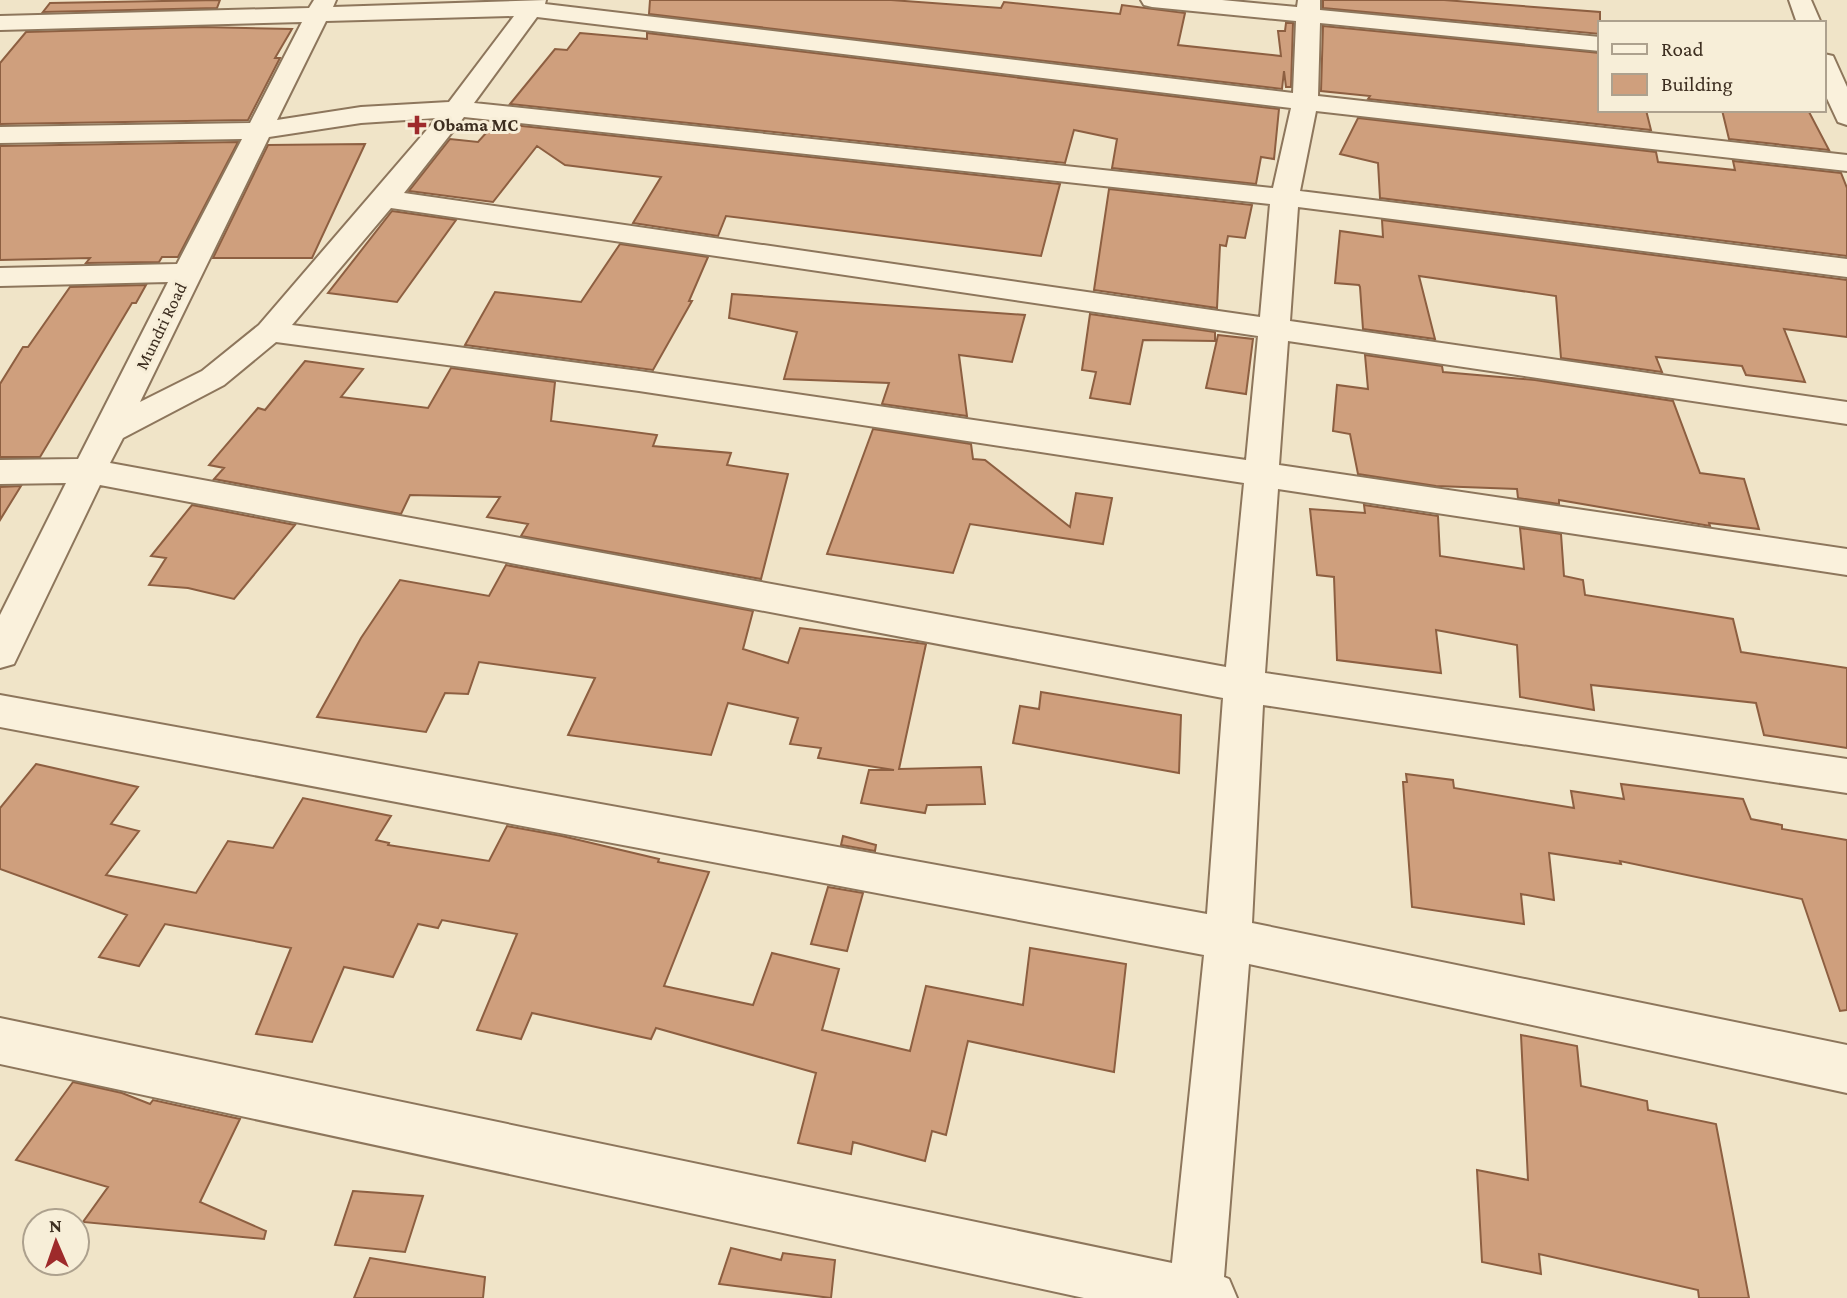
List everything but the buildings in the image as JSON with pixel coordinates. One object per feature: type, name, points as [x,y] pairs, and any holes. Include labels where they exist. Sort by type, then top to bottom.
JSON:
[{"type":"street","points":[[1152,0],[1310,7],[1598,44]]},
{"type":"street","points":[[1800,0],[1808,21]]},
{"type":"street","points":[[109,431],[213,378],[270,332],[431,144],[533,4]]},
{"type":"street","points":[[0,23],[321,7],[533,4],[1304,102],[1847,163]]},
{"type":"street","name":"Mundri Road","points":[[0,653],[88,471],[321,7]]},
{"type":"street","points":[[0,1041],[1200,1297],[1228,939],[1244,686],[1285,195],[1304,102],[1310,7]]},
{"type":"street","points":[[1831,66],[1847,117]]},
{"type":"street","points":[[0,135],[258,131],[361,115],[456,108],[1285,195],[1583,230],[1847,268]]},
{"type":"street","points":[[382,198],[1847,412]]},
{"type":"street","points":[[0,277],[187,273]]},
{"type":"street","points":[[270,332],[639,381],[1263,477],[1847,562]]},
{"type":"street","points":[[0,472],[88,471],[1244,686],[1847,776]]},
{"type":"street","points":[[0,711],[1228,939],[1847,1069]]},
{"type":"place","name":"Obama MC","points":[[417,125]]}]
